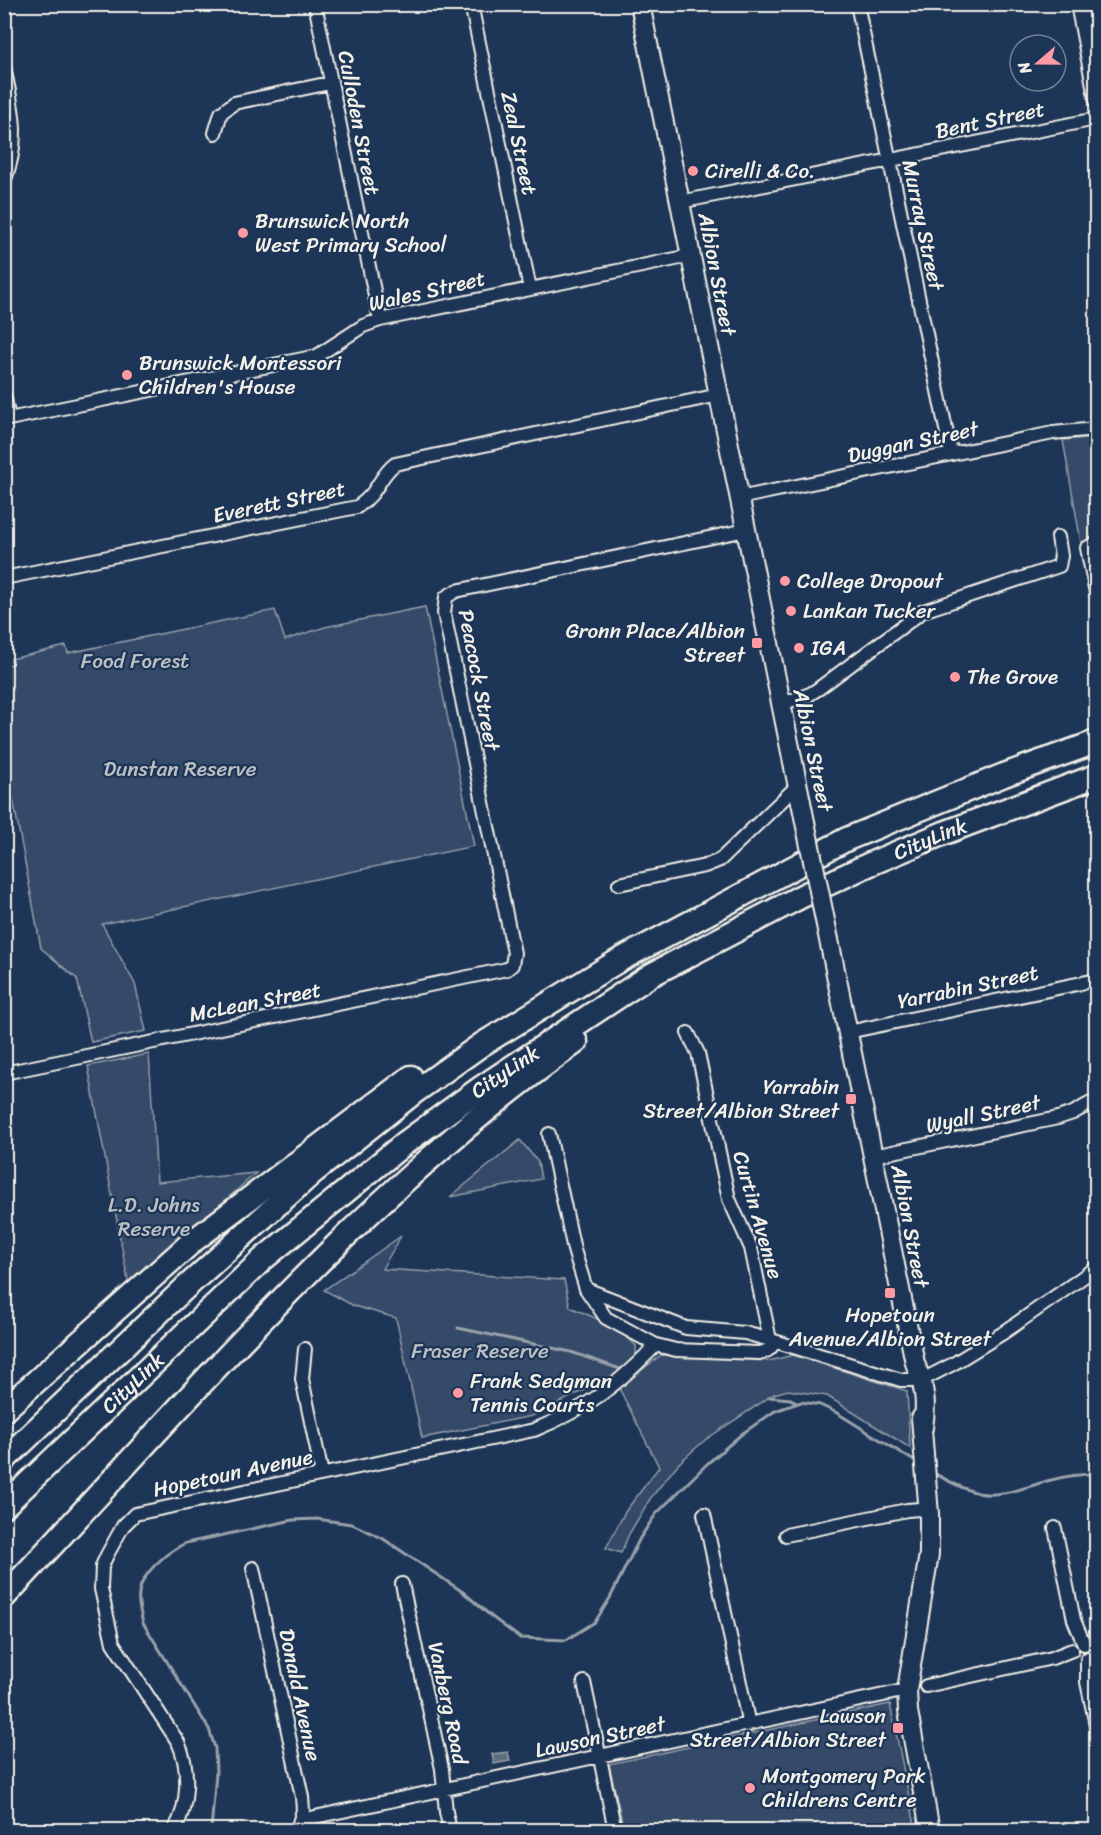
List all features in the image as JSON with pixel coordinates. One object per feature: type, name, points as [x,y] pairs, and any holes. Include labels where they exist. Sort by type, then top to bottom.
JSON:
[{"type":"highway","name":"CityLink","points":[[4,1460],[210,1265],[310,1175],[416,1091],[481,1045],[618,961],[847,839],[1004,775],[1096,742]]},
{"type":"highway","name":"CityLink","points":[[4,1506],[263,1259],[405,1143],[482,1087],[651,975],[802,896],[870,864],[1020,803],[1096,776]]},
{"type":"highway","points":[[5,1596],[202,1383],[364,1216],[508,1093],[726,936]]},
{"type":"highway","points":[[4,1410],[193,1241],[378,1100],[446,1053],[511,1015],[618,961]]},
{"type":"street","name":"Culloden Street","points":[[315,4],[380,320]]},
{"type":"street","name":"Zeal Street","points":[[471,4],[530,289]]},
{"type":"street","name":"Albion Street","points":[[640,4],[917,1375],[926,1398],[924,1434],[929,1514],[927,1574],[907,1690],[908,1711],[930,1830]]},
{"type":"street","name":"Murray Street","points":[[857,4],[951,453]]},
{"type":"street","points":[[1077,4],[1096,101]]},
{"type":"street","points":[[1087,4],[1096,50]]},
{"type":"street","points":[[4,67],[10,126],[4,182]]},
{"type":"street","points":[[215,133],[221,113],[234,103],[330,83]]},
{"type":"street","name":"Bent Street","points":[[680,202],[1096,119]]},
{"type":"street","name":"Wales Street","points":[[7,420],[317,357],[363,326],[380,320],[690,256]]},
{"type":"street","points":[[4,394],[7,420]]},
{"type":"street","name":"Everett Street","points":[[4,578],[357,507],[375,493],[395,464],[719,395]]},
{"type":"street","name":"Duggan Street","points":[[739,498],[1053,433],[1096,429]]},
{"type":"street","name":"Peacock Street","points":[[512,965],[514,953],[444,613],[446,597],[456,591],[746,530]]},
{"type":"street","points":[[781,704],[818,689],[915,616],[928,609],[1059,566],[1061,556],[1058,537]]},
{"type":"street","points":[[1096,543],[1088,548],[1096,593]]},
{"type":"street","points":[[619,884],[705,866],[720,860],[800,794]]},
{"type":"street","name":"McLean Street","points":[[4,1074],[502,971],[512,965]]},
{"type":"street","name":"Yarrabin Street","points":[[848,1032],[1096,980]]},
{"type":"street","name":"Curtin Avenue","points":[[688,1033],[698,1053],[729,1199],[751,1248],[772,1340]]},
{"type":"street","name":"Wyall Street","points":[[873,1156],[1058,1118],[1073,1113],[1096,1100]]},
{"type":"street","points":[[549,1134],[574,1250],[586,1289],[606,1318],[656,1345],[676,1350],[759,1353],[772,1347],[772,1340]]},
{"type":"street","points":[[586,1289],[686,1328],[745,1333],[901,1380],[953,1364],[1003,1333],[1096,1268]]},
{"type":"street","name":"Hopetoun Avenue","points":[[174,1830],[185,1803],[183,1756],[178,1742],[113,1643],[101,1589],[102,1566],[123,1526],[135,1514],[534,1430],[574,1413],[595,1401],[656,1345]]},
{"type":"street","points":[[305,1349],[302,1379],[322,1474]]},
{"type":"street","points":[[786,1535],[907,1510],[920,1509],[929,1514]]},
{"type":"street","points":[[704,1514],[749,1725]]},
{"type":"street","points":[[1054,1528],[1074,1620],[1084,1652],[1087,1682],[1096,1725]]},
{"type":"street","name":"Donald Avenue","points":[[253,1568],[302,1797],[299,1825]]},
{"type":"street","name":"Vanberg Road","points":[[402,1584],[442,1769],[450,1830]]},
{"type":"street","points":[[926,1686],[1084,1652]]},
{"type":"street","points":[[584,1682],[615,1830]]},
{"type":"street","name":"Lawson Street","points":[[299,1825],[907,1690]]},
{"type":"green space","points":[[1096,437],[1096,536],[1081,543],[1063,440]]},
{"type":"green space","name":"Dunstan Reserve","points":[[425,607],[474,846],[102,924],[135,984],[146,1031],[91,1042],[77,979],[41,948],[5,756],[5,666],[12,664],[11,659],[66,646],[68,653],[275,610],[285,640],[325,627]]},
{"type":"green space","name":"L.D. Johns Reserve","points":[[149,1054],[157,1182],[256,1173],[129,1286],[88,1066]]},
{"type":"green space","points":[[520,1140],[538,1162],[541,1179],[450,1197]]},
{"type":"green space","name":"Fraser Reserve","points":[[401,1236],[382,1269],[564,1280],[570,1307],[622,1333],[636,1346],[636,1355],[620,1373],[532,1416],[422,1438],[396,1318],[354,1306],[324,1290]]},
{"type":"green space","points":[[661,1355],[769,1361],[793,1355],[907,1391],[910,1448],[827,1396],[788,1390],[774,1394],[705,1440],[678,1464],[650,1499],[629,1534],[621,1553],[606,1548],[625,1512],[659,1467],[619,1388]]},
{"type":"green space","points":[[890,1704],[916,1830],[624,1830],[609,1764]]},
{"type":"shaded area","points":[[508,1752],[510,1761],[494,1764],[492,1754]]},
{"type":"waterway","points":[[458,1328],[571,1352],[623,1370]]},
{"type":"waterway","points":[[769,1397],[791,1399],[796,1403]]},
{"type":"waterway","points":[[211,1830],[216,1773],[215,1748],[209,1729],[143,1623],[139,1604],[139,1594],[144,1579],[160,1560],[180,1546],[293,1520],[317,1519],[352,1524],[382,1538],[463,1592],[520,1638],[566,1640],[595,1622],[610,1598],[640,1538],[656,1514],[708,1463],[743,1433],[775,1411],[801,1402],[820,1405],[837,1413],[919,1464]]},
{"type":"waterway","points":[[932,1472],[966,1489],[987,1494],[1015,1491],[1062,1477],[1096,1474]]},
{"type":"place","name":"Cirelli & Co.","points":[[693,171]]},
{"type":"place","name":"Brunswick North West Primary School","points":[[243,233]]},
{"type":"place","name":"Brunswick Montessori Children's House","points":[[127,375]]},
{"type":"place","name":"College Dropout","points":[[785,581]]},
{"type":"place","name":"Lankan Tucker","points":[[791,611]]},
{"type":"place","name":"Gronn Place/Albion Street","points":[[757,643]]},
{"type":"place","name":"IGA","points":[[799,648]]},
{"type":"place","name":"The Grove","points":[[955,677]]},
{"type":"place","name":"Yarrabin Street/Albion Street","points":[[851,1099]]},
{"type":"place","name":"Hopetoun Avenue/Albion Street","points":[[890,1293]]},
{"type":"place","name":"Frank Sedgman Tennis Courts","points":[[458,1393]]},
{"type":"place","name":"Lawson Street/Albion Street","points":[[898,1728]]},
{"type":"place","name":"Montgomery Park Childrens Centre","points":[[750,1788]]},
{"type":"park label","name":"Food Forest","points":[[135,661]]}]
